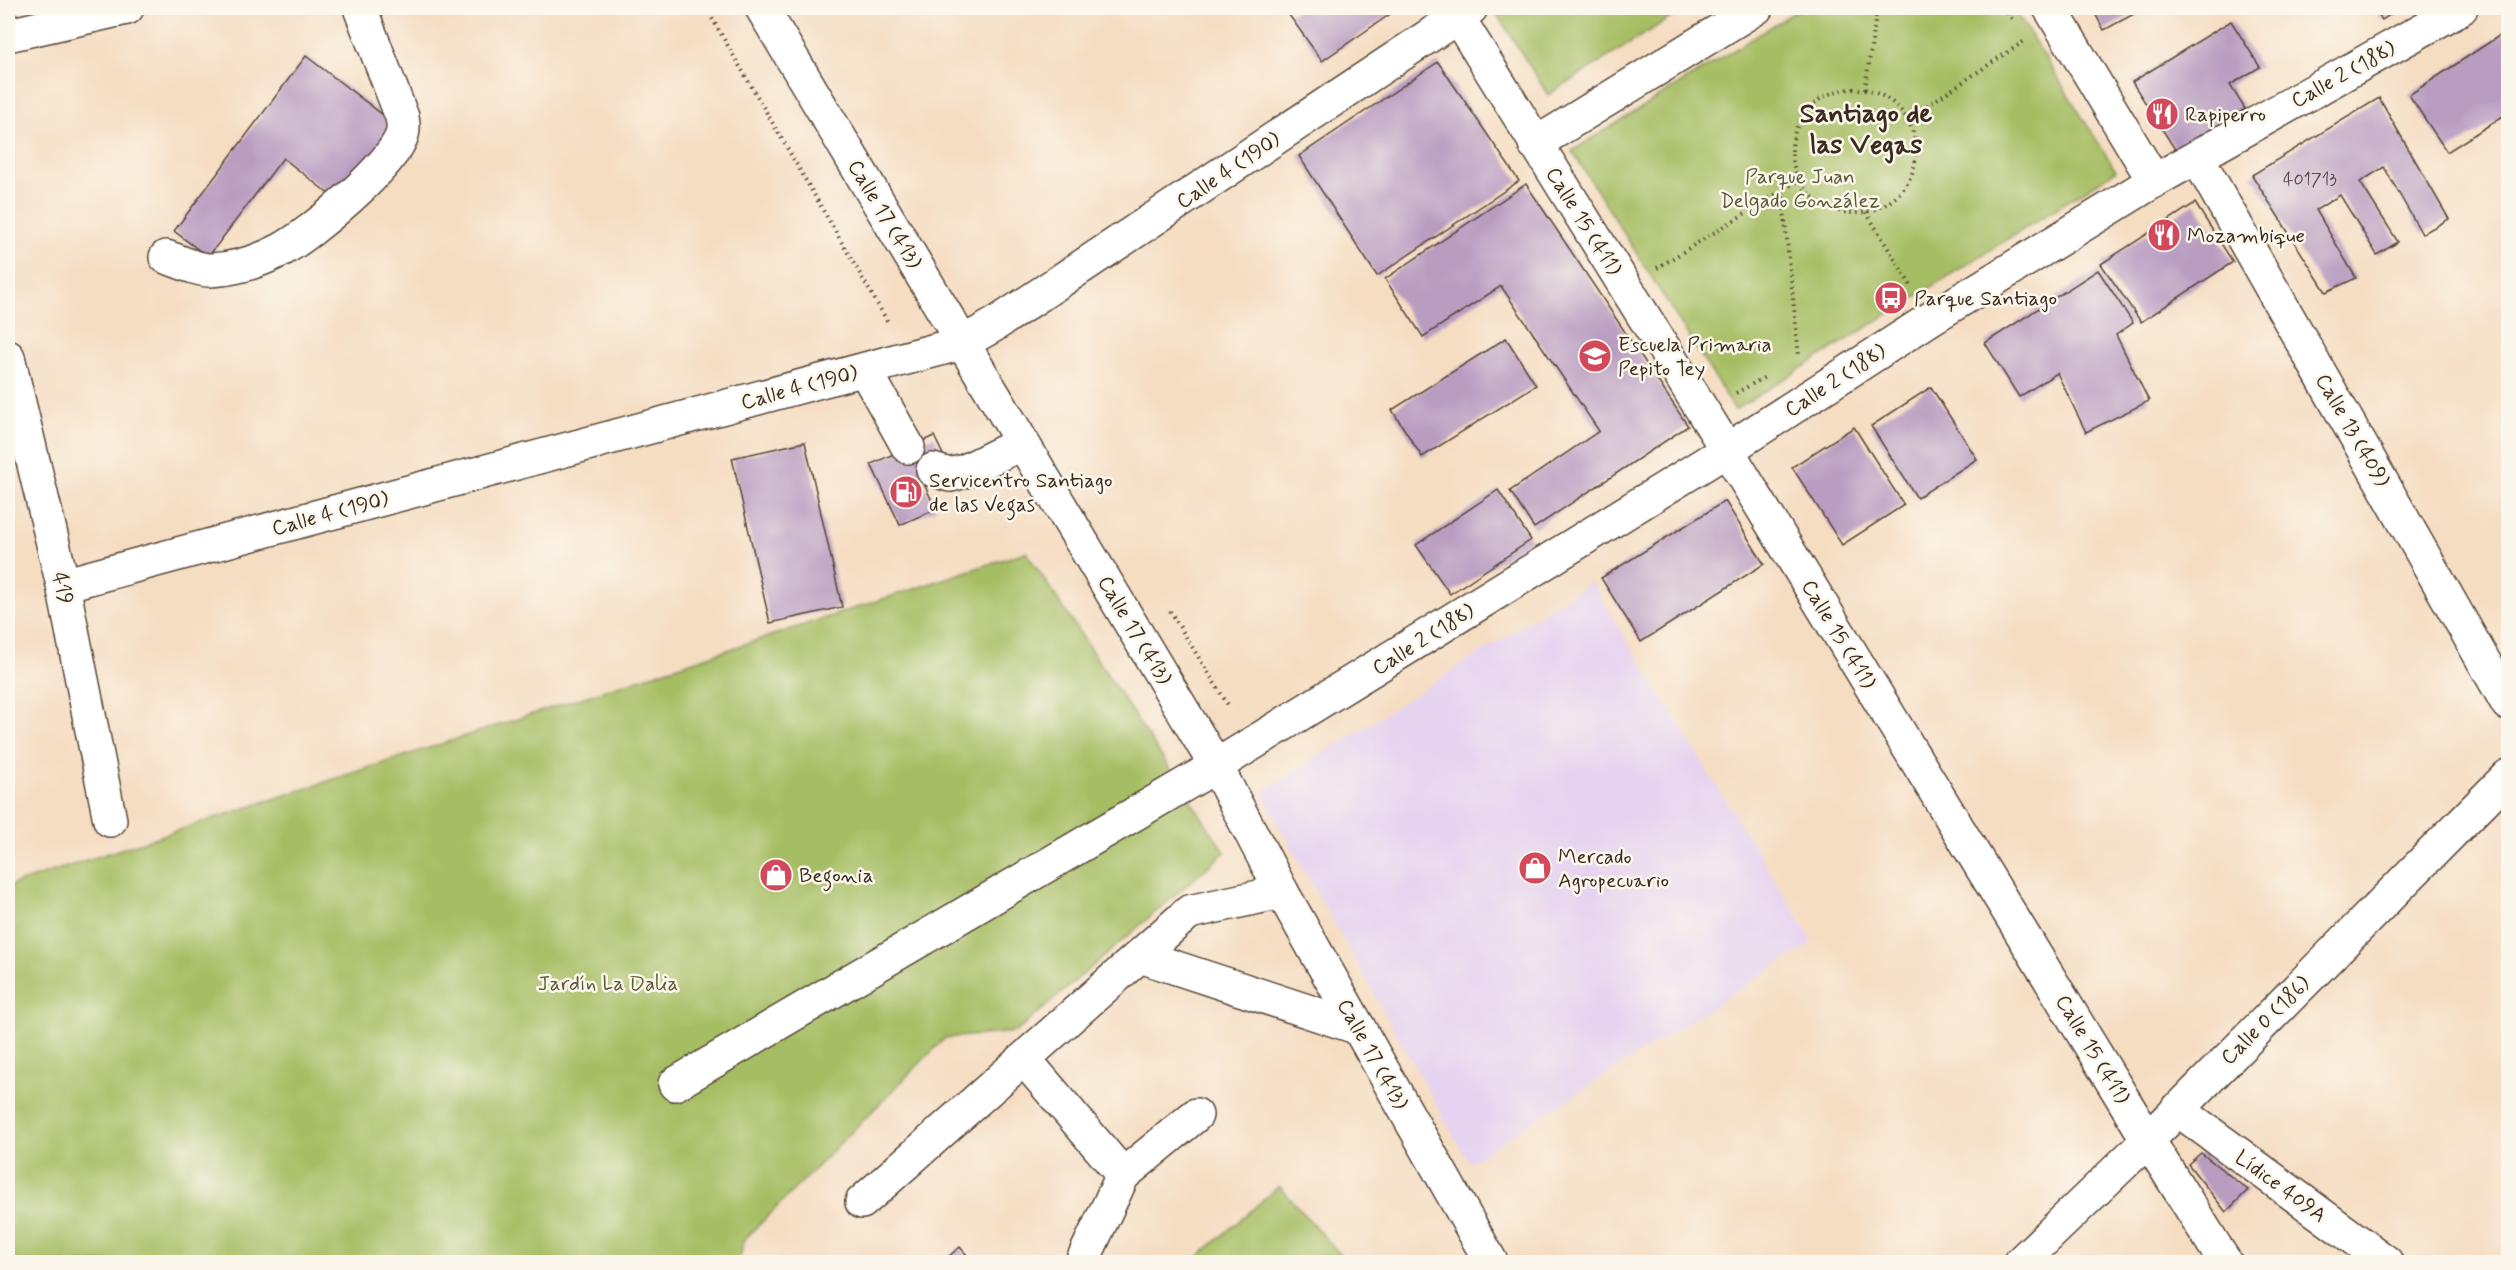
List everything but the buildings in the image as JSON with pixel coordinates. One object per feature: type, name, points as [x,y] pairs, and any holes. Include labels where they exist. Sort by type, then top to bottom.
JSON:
[{"type":"street","points":[[8,35],[127,8]]},
{"type":"street","points":[[166,258],[208,270],[245,264],[280,250],[316,228],[362,185],[396,148],[403,133],[402,117],[360,8]]},
{"type":"street","name":"Calle 17 (413)","points":[[762,8],[1216,766],[1282,892],[1491,1263]]},
{"type":"street","points":[[1535,144],[1756,8]]},
{"type":"street","name":"Calle 2 (188)","points":[[675,1084],[1216,766],[1727,450],[1930,319],[2154,181],[2461,8]]},
{"type":"street","name":"Calle 4 (190)","points":[[63,585],[962,343],[1004,318],[1460,11]]},
{"type":"street","name":"Calle 15 (411)","points":[[1460,11],[1535,144],[1727,450],[2225,1263]]},
{"type":"street","points":[[2053,13],[2154,181]]},
{"type":"street","name":"Calle 13 (409)","points":[[2197,157],[2508,704]]},
{"type":"street","name":"419","points":[[8,361],[63,585],[110,820]]},
{"type":"street","points":[[866,370],[908,447]]},
{"type":"street","points":[[933,470],[950,475],[965,471],[1022,443]]},
{"type":"street","name":"Calle 0 (186)","points":[[2021,1263],[2148,1140],[2177,1108],[2508,776]]},
{"type":"street","points":[[862,1202],[1189,912],[1282,892]]},
{"type":"street","points":[[1140,956],[1359,1028]]},
{"type":"street","points":[[1024,1059],[1123,1175]]},
{"type":"street","name":"Lídice 409A","points":[[2177,1108],[2386,1263]]},
{"type":"street","points":[[1082,1263],[1123,1175],[1196,1115]]},
{"type":"path","points":[[706,8],[908,358]]},
{"type":"path","points":[[1865,89],[1877,8]]},
{"type":"path","points":[[2004,8],[2015,24]]},
{"type":"path","points":[[1907,119],[2025,40],[2053,13]]},
{"type":"path","points":[[2020,32],[2031,50]]},
{"type":"path","points":[[1845,89],[1865,89],[1885,97],[1902,110],[1907,119],[1913,129],[1917,151],[1913,172],[1902,191],[1886,205],[1866,212],[1846,212],[1827,207],[1811,196],[1799,180],[1793,161],[1792,141],[1798,122],[1810,106],[1826,95],[1845,89]]},
{"type":"path","points":[[1626,287],[1799,180]]},
{"type":"path","points":[[1782,191],[1799,356]]},
{"type":"path","points":[[1866,212],[1930,319]]},
{"type":"path","points":[[1651,258],[1664,278]]},
{"type":"path","points":[[1901,292],[1920,280]]},
{"type":"path","points":[[1790,362],[1808,350]]},
{"type":"path","points":[[1731,385],[1737,395],[1772,373]]},
{"type":"shaded area","name":"Mercado Agropecuario","points":[[1591,582],[1813,942],[1469,1163],[1261,793]]},
{"type":"green space","points":[[1512,8],[1686,8],[1548,95],[1498,16]]},
{"type":"green space","name":"Parque Juan Delgado González","points":[[1801,8],[2014,8],[2116,171],[1735,410],[1572,151]]},
{"type":"green space","name":"Jardín La Dalia","points":[[1026,552],[1225,852],[1016,1032],[945,1038],[744,1240],[739,1262],[8,1262],[8,886]]},
{"type":"green space","points":[[1279,1186],[1347,1262],[1192,1262]]},
{"type":"place","name":"Rapiperro","points":[[2162,114]]},
{"type":"place","name":"Mozambique","points":[[2164,235]]},
{"type":"place","name":"Parque Santiago","points":[[1891,298]]},
{"type":"place","name":"Escuela Primaria Pepito Tey","points":[[1595,356]]},
{"type":"place","name":"Servicentro Santiago de las Vegas","points":[[906,492]]},
{"type":"place","name":"Mercado Agropecuario","points":[[1535,868]]},
{"type":"place","name":"Begonia","points":[[776,875]]},
{"type":"district","name":"Santiago de las Vegas","points":[[1866,128]]}]
